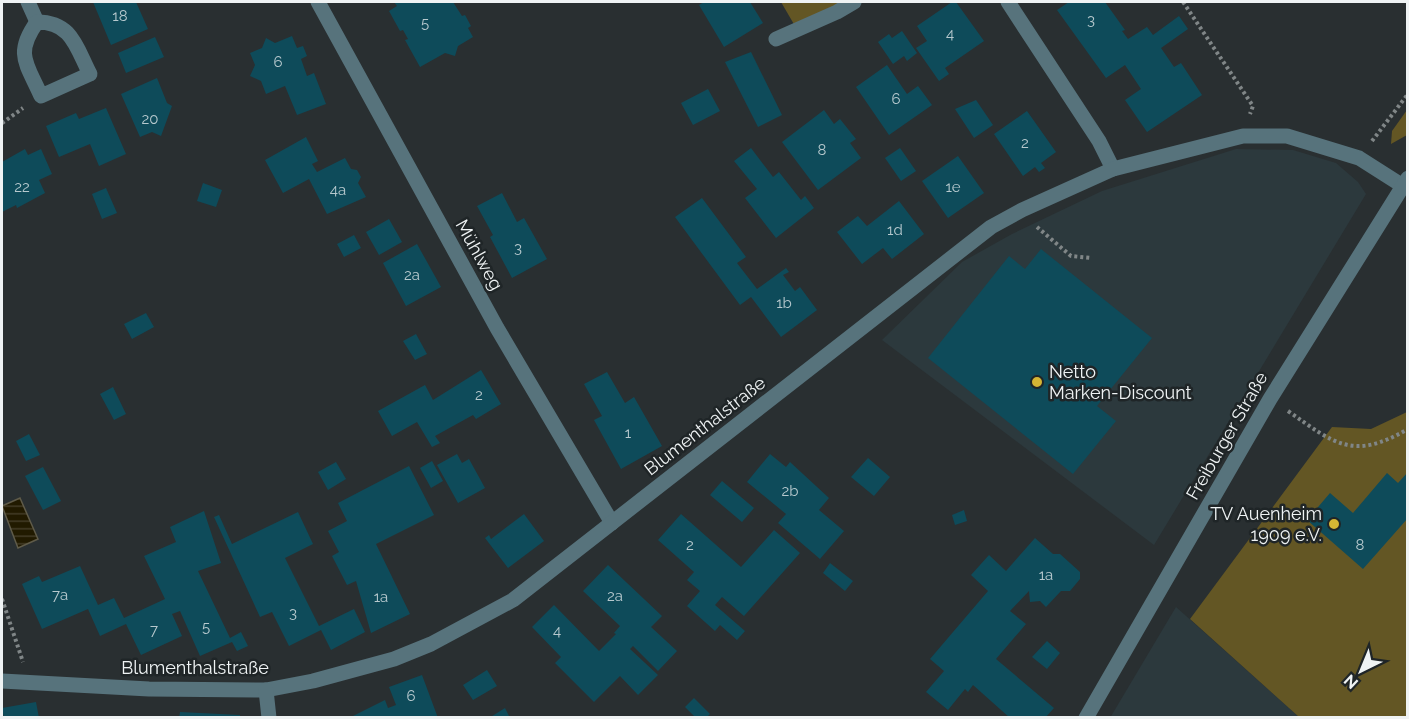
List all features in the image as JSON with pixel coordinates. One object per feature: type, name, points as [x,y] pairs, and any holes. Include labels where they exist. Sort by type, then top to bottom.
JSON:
[{"type":"street","points":[[28,2],[38,22]]},
{"type":"street","name":"Mühlweg","points":[[318,2],[497,328],[612,523]]},
{"type":"street","points":[[776,39],[854,2]]},
{"type":"street","points":[[1008,2],[1099,141],[1113,169]]},
{"type":"street","points":[[38,22],[54,22],[67,30],[90,74],[41,96],[23,56],[25,39],[38,22]]},
{"type":"street","name":"Blumenthalstraße","points":[[2,681],[149,689],[266,690],[384,662],[431,644],[513,600],[991,227],[1022,210],[1113,169],[1243,136],[1287,136],[1359,158],[1405,182]]},
{"type":"street","name":"Freiburger Straße","points":[[1086,717],[1270,399],[1405,182]]},
{"type":"street","points":[[266,690],[269,717]]},
{"type":"path","points":[[1183,2],[1253,106],[1243,136]]},
{"type":"path","points":[[1359,158],[1407,93]]},
{"type":"path","points":[[1022,210],[1039,229],[1071,256],[1091,258]]},
{"type":"path","points":[[1270,399],[1331,441],[1352,447],[1387,441],[1407,429]]},
{"type":"path","points":[[2,599],[30,682]]},
{"type":"shaded area","points":[[781,2],[846,2],[795,26]]},
{"type":"shaded area","points":[[1407,110],[1407,135],[1391,144],[1392,131]]},
{"type":"shaded area","points":[[1236,149],[1293,150],[1336,163],[1358,182],[1366,194],[1154,545],[882,340],[962,262],[1012,234],[1102,191]]},
{"type":"shaded area","name":"TV Auenheim 1909 e.V.","points":[[1407,412],[1407,717],[1299,717],[1190,619],[1332,427],[1371,429]]},
{"type":"shaded area","points":[[20,498],[38,539],[18,548],[2,506]]},
{"type":"shaded area","points":[[1176,607],[1299,717],[1110,718]]},
{"type":"building","points":[[93,2],[136,2],[148,29],[111,45]]},
{"type":"building","points":[[394,2],[453,2],[462,16],[465,15],[471,26],[468,28],[473,37],[458,46],[455,56],[445,53],[420,67],[405,40],[408,39],[403,30],[400,31],[389,11],[397,6]]},
{"type":"building","points":[[704,2],[750,2],[763,23],[724,47],[699,5]]},
{"type":"building","points":[[952,2],[956,2],[984,41],[945,68],[949,74],[939,81],[916,48],[927,41],[917,26]]},
{"type":"building","points":[[1069,2],[1105,2],[1125,30],[1122,31],[1128,39],[1147,27],[1153,35],[1179,16],[1188,29],[1161,48],[1174,67],[1181,63],[1202,95],[1147,132],[1125,100],[1141,89],[1125,65],[1106,78],[1057,10]]},
{"type":"building","points":[[902,31],[917,53],[907,61],[904,56],[893,64],[878,42],[889,34],[892,38]]},
{"type":"building","points":[[292,36],[297,48],[303,46],[307,56],[301,59],[307,76],[314,73],[326,104],[297,115],[285,86],[266,94],[261,81],[250,76],[255,65],[250,53],[262,48],[266,38],[275,43]]},
{"type":"building","points":[[155,37],[164,57],[126,73],[118,53]]},
{"type":"building","points":[[751,52],[782,115],[758,127],[725,62]]},
{"type":"building","points":[[887,65],[907,94],[918,86],[932,105],[889,135],[856,87]]},
{"type":"building","points":[[157,78],[167,103],[172,106],[161,136],[152,132],[140,137],[121,94]]},
{"type":"building","points":[[708,89],[720,111],[693,125],[681,103]]},
{"type":"building","points":[[976,100],[993,125],[974,138],[955,109]]},
{"type":"building","points":[[106,108],[126,154],[99,166],[90,144],[59,157],[46,126],[76,113],[79,119]]},
{"type":"building","points":[[824,110],[834,124],[840,119],[856,139],[850,143],[861,158],[818,190],[782,142]]},
{"type":"building","points":[[1027,111],[1056,152],[1041,163],[1045,168],[1039,172],[1035,167],[1023,176],[994,134]]},
{"type":"building","points":[[306,137],[318,161],[312,164],[317,172],[345,158],[351,169],[357,170],[361,177],[358,183],[366,197],[327,214],[309,179],[283,193],[265,160]]},
{"type":"building","points":[[751,148],[773,177],[779,172],[801,200],[805,196],[814,208],[776,238],[745,198],[757,189],[734,161]]},
{"type":"building","points":[[900,148],[916,171],[901,181],[885,158]]},
{"type":"building","points":[[25,149],[28,155],[41,149],[52,174],[39,180],[45,193],[17,208],[16,205],[2,212],[2,162]]},
{"type":"building","points":[[958,156],[984,193],[948,218],[922,181]]},
{"type":"building","points":[[203,183],[222,190],[216,207],[197,201]]},
{"type":"building","points":[[106,188],[117,213],[102,219],[92,194]]},
{"type":"building","points":[[502,193],[517,222],[524,218],[547,259],[512,278],[490,237],[493,235],[477,206]]},
{"type":"building","points":[[702,198],[746,257],[737,263],[757,289],[786,268],[789,272],[783,275],[795,291],[800,287],[817,310],[781,337],[751,297],[740,305],[675,217]]},
{"type":"building","points":[[899,201],[924,234],[892,259],[883,248],[862,264],[837,232],[858,216],[867,226]]},
{"type":"building","points":[[389,219],[402,242],[379,255],[366,232]]},
{"type":"building","points":[[354,235],[361,248],[344,257],[337,244]]},
{"type":"building","points":[[417,244],[441,287],[406,306],[383,263]]},
{"type":"building","name":"Netto Marken-Discount","points":[[1041,249],[1152,338],[1097,406],[1116,421],[1073,474],[928,358],[1009,256],[1025,269]]},
{"type":"building","points":[[146,313],[154,327],[132,339],[124,324]]},
{"type":"building","points":[[416,334],[427,354],[415,360],[403,341]]},
{"type":"building","points":[[481,370],[501,404],[476,419],[473,415],[435,436],[440,443],[432,447],[417,422],[392,436],[378,411],[425,385],[433,400]]},
{"type":"building","points":[[607,372],[625,403],[634,397],[662,446],[621,469],[594,420],[602,416],[584,384]]},
{"type":"building","points":[[113,387],[126,414],[114,420],[100,394]]},
{"type":"building","points":[[29,434],[40,455],[26,461],[16,441]]},
{"type":"building","points":[[457,454],[462,463],[469,459],[485,488],[458,503],[437,465]]},
{"type":"building","points":[[770,454],[786,467],[790,462],[829,498],[819,510],[844,531],[820,559],[778,523],[786,514],[747,482]]},
{"type":"building","points":[[868,458],[890,477],[874,496],[851,477]]},
{"type":"building","points":[[432,461],[443,481],[431,488],[420,468]]},
{"type":"building","points":[[336,462],[346,479],[328,490],[318,472]]},
{"type":"building","points":[[409,466],[434,515],[376,544],[410,614],[371,633],[356,581],[347,585],[332,556],[339,552],[328,531],[347,521],[338,503]]},
{"type":"building","points":[[43,467],[61,501],[43,510],[25,476]]},
{"type":"building","points":[[1408,472],[1408,518],[1363,569],[1307,520],[1330,493],[1353,513],[1387,473],[1398,483]]},
{"type":"building","points":[[722,481],[754,508],[742,522],[710,495]]},
{"type":"building","points":[[964,510],[967,521],[955,525],[952,515]]},
{"type":"building","points":[[204,511],[221,563],[198,571],[230,638],[241,632],[248,646],[237,651],[232,642],[200,656],[180,611],[172,614],[182,636],[141,655],[126,624],[100,636],[88,609],[42,629],[22,584],[39,576],[42,582],[80,566],[98,605],[114,598],[124,618],[165,599],[144,556],[176,542],[170,527]]},
{"type":"building","points":[[298,512],[313,544],[285,558],[319,626],[354,609],[365,632],[331,650],[321,630],[289,646],[272,612],[260,617],[214,517],[219,515],[232,544]]},
{"type":"building","points":[[524,514],[544,541],[508,568],[485,538],[489,535],[491,539]]},
{"type":"building","points":[[681,514],[741,567],[774,530],[800,553],[744,616],[722,597],[715,605],[745,631],[737,640],[720,625],[715,631],[687,606],[700,591],[687,580],[694,572],[658,540]]},
{"type":"building","points":[[1035,538],[1053,554],[1060,554],[1080,572],[1080,579],[1070,591],[1061,591],[1046,607],[1040,601],[1030,602],[1029,591],[1010,611],[1026,624],[996,659],[1054,708],[1045,718],[1010,718],[973,685],[968,692],[965,689],[948,710],[926,692],[944,671],[930,659],[988,591],[971,575],[989,555],[1006,571]]},
{"type":"building","points":[[830,563],[853,581],[845,591],[823,573]]},
{"type":"building","points":[[608,565],[662,616],[651,627],[677,651],[658,671],[633,646],[630,649],[658,675],[638,695],[620,676],[594,702],[555,663],[561,657],[532,627],[554,605],[599,651],[616,634],[614,633],[620,626],[583,591]]},
{"type":"building","points":[[1047,641],[1060,653],[1047,669],[1032,657]]},
{"type":"building","points":[[487,670],[497,686],[473,700],[463,685]]},
{"type":"building","points":[[422,675],[438,718],[349,718],[385,700],[388,708],[396,705],[389,687]]},
{"type":"building","points":[[694,698],[710,714],[706,718],[696,718],[685,707]]},
{"type":"building","points":[[36,702],[39,718],[4,718],[2,708]]},
{"type":"building","points":[[505,708],[510,718],[489,718]]},
{"type":"building","points":[[180,712],[240,715],[240,718],[179,718]]},
{"type":"place","name":"Netto Marken-Discount","points":[[1037,382]]},
{"type":"place","name":"TV Auenheim 1909 e.V.","points":[[1334,524]]}]
